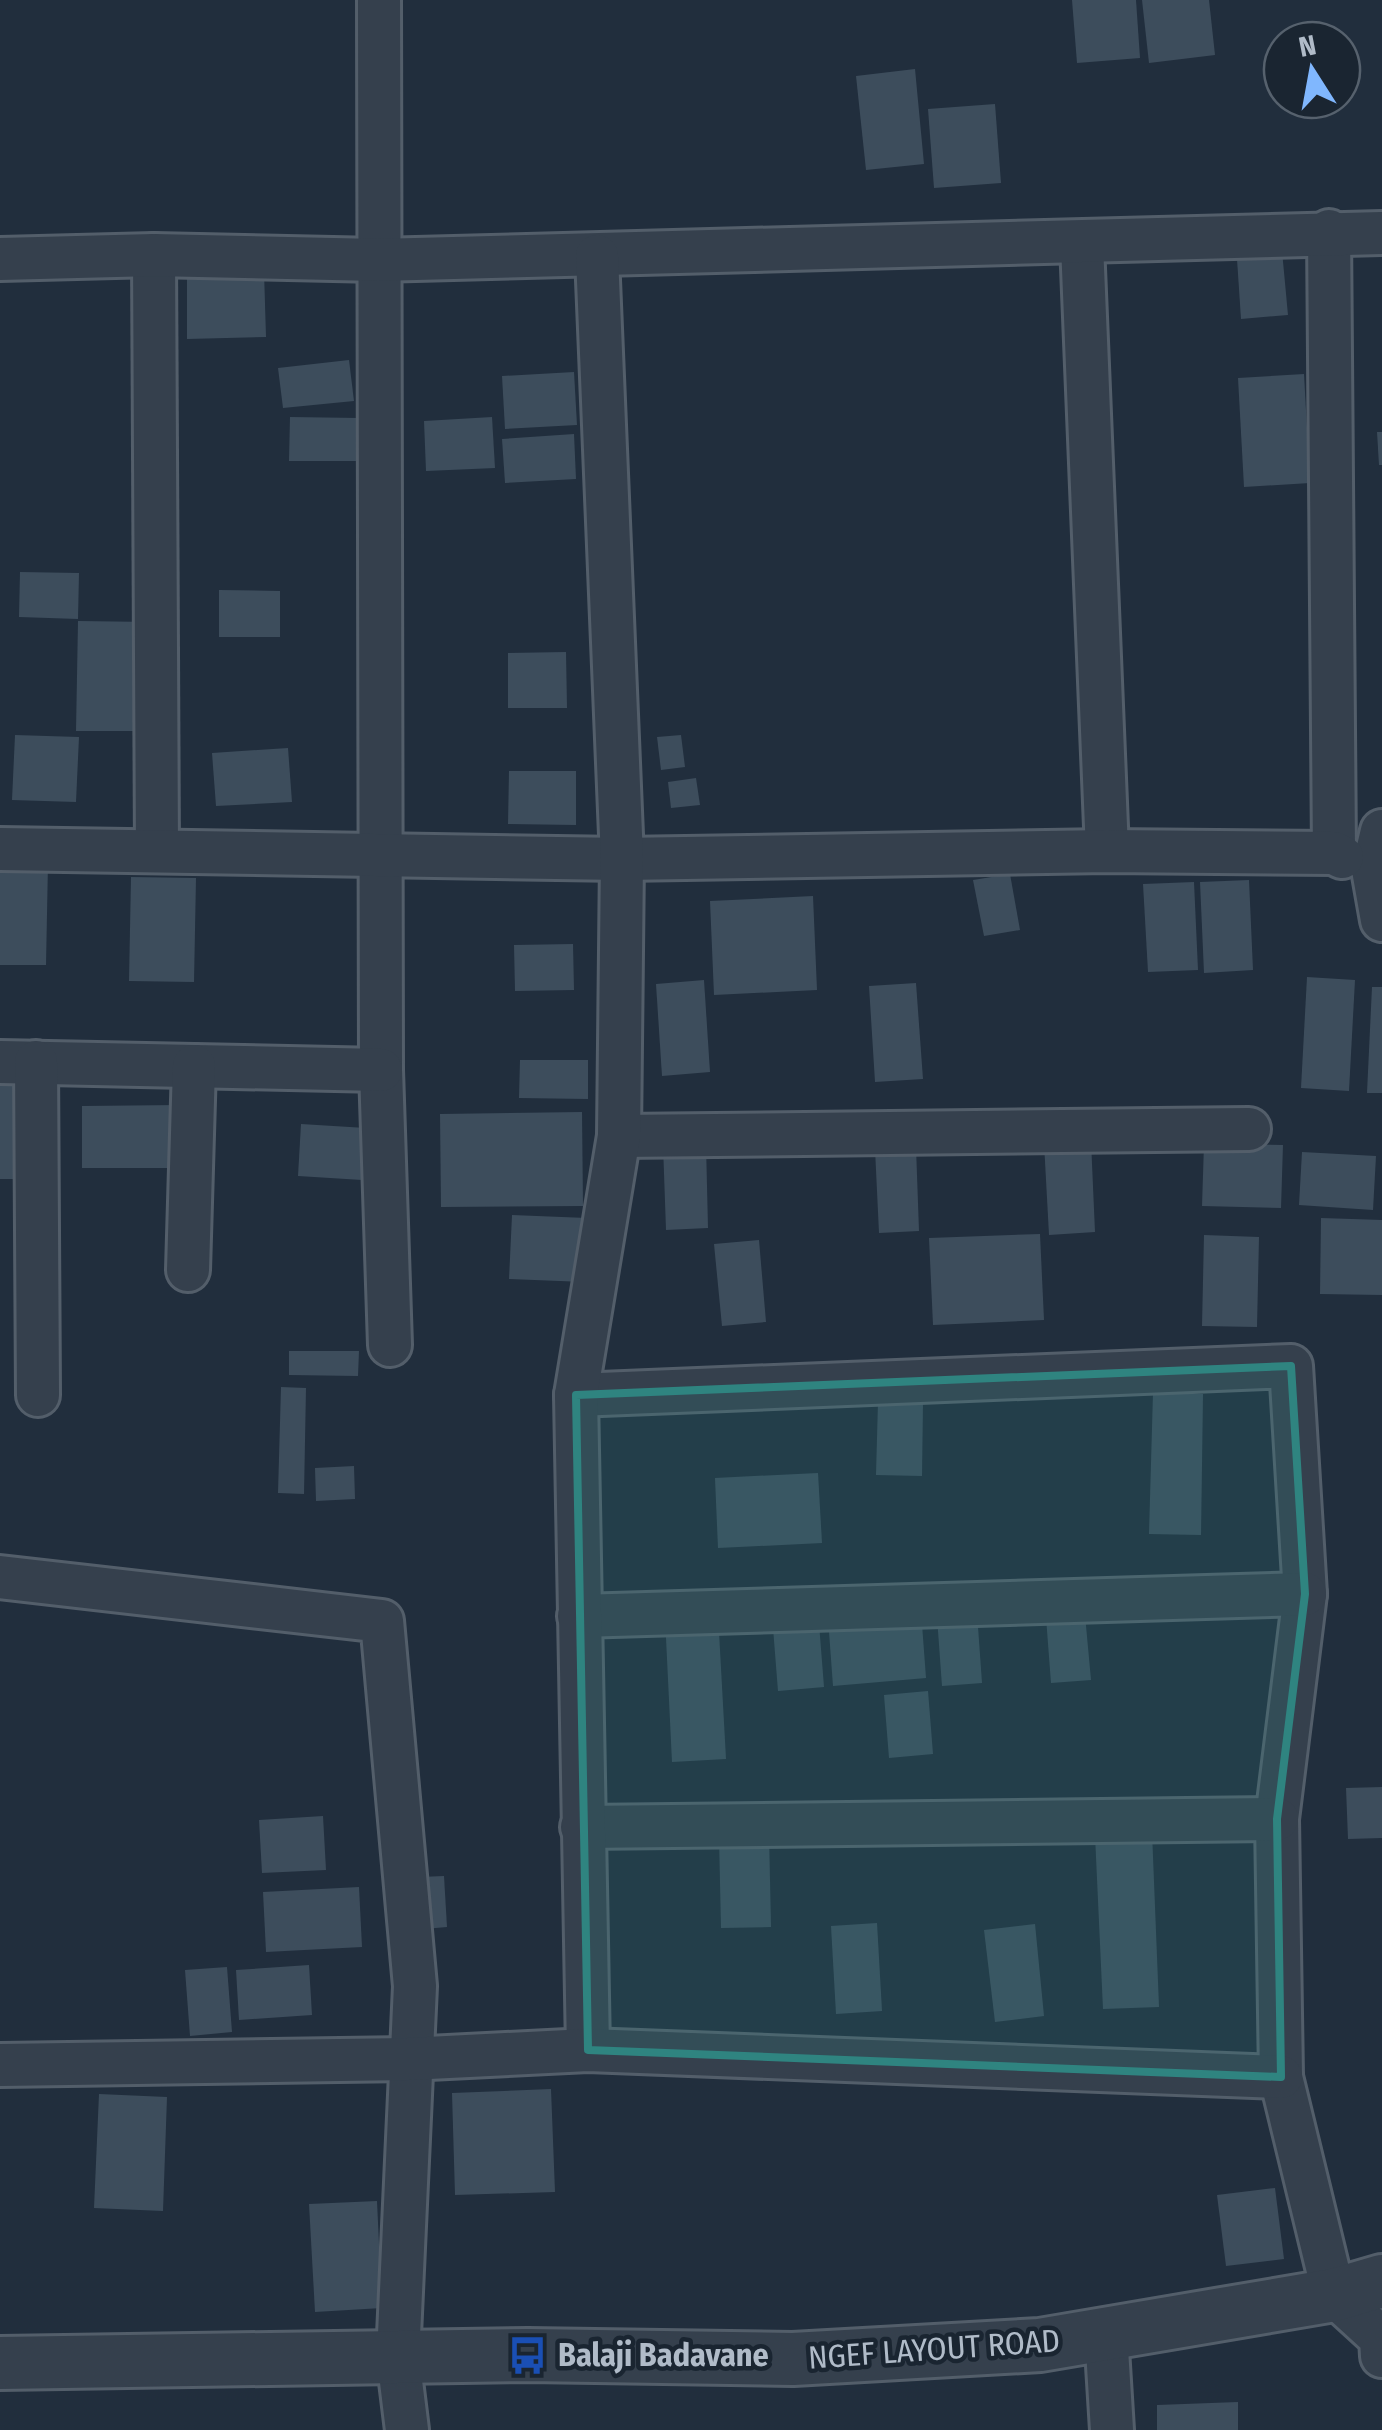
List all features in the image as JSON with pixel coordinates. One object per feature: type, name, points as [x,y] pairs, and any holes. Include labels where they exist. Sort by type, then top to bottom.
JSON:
[{"type":"street","points":[[379,0],[382,1070],[390,1345]]},
{"type":"street","points":[[1329,231],[1358,853],[1382,920]]},
{"type":"street","points":[[0,258],[154,255],[378,260],[598,256],[1382,232]]},
{"type":"street","points":[[1082,244],[1107,851]]},
{"type":"street","points":[[154,255],[157,851]]},
{"type":"street","points":[[588,2050],[576,1395],[619,1136],[622,859],[598,256]]},
{"type":"street","points":[[0,849],[622,859],[1107,851],[1358,853]]},
{"type":"street","points":[[38,1395],[18,1062],[382,1070]]},
{"type":"street","points":[[188,1270],[194,1066]]},
{"type":"street","points":[[619,1136],[1249,1130]]},
{"type":"street","points":[[576,1395],[1291,1366],[1306,1594],[1277,1818],[1281,2077],[1358,2288],[1381,2338],[1382,2356]]},
{"type":"street","points":[[0,1578],[382,1622],[415,1986],[408,2059],[398,2357],[407,2430]]},
{"type":"street","points":[[579,1616],[1306,1594]]},
{"type":"street","points":[[582,1827],[1277,1818]]},
{"type":"street","points":[[0,2066],[408,2059],[588,2050],[1281,2077]]},
{"type":"street","name":"NGEF LAYOUT ROAD","points":[[0,2363],[398,2357],[793,2359],[1040,2344],[1358,2288]]},
{"type":"street","points":[[1106,2333],[1112,2430]]},
{"type":"highlighted area","points":[[1291,1366],[1305,1594],[1277,1819],[1281,2077],[588,2050],[576,1395]]},
{"type":"building","points":[[1072,0],[1136,0],[1140,58],[1077,63]]},
{"type":"building","points":[[1142,0],[1209,0],[1215,55],[1149,63]]},
{"type":"building","points":[[915,69],[924,164],[866,170],[856,76]]},
{"type":"building","points":[[995,104],[1001,183],[934,188],[928,109]]},
{"type":"building","points":[[1281,240],[1288,315],[1241,319],[1236,244]]},
{"type":"building","points":[[264,271],[266,337],[187,339],[187,273]]},
{"type":"building","points":[[349,360],[354,401],[283,408],[278,368]]},
{"type":"building","points":[[574,372],[577,425],[505,429],[502,376]]},
{"type":"building","points":[[1304,374],[1310,483],[1244,487],[1238,378]]},
{"type":"building","points":[[290,417],[359,418],[359,461],[289,461]]},
{"type":"building","points":[[492,417],[495,468],[426,471],[424,421]]},
{"type":"building","points":[[1377,432],[1382,432],[1382,465],[1379,465]]},
{"type":"building","points":[[574,434],[576,479],[505,483],[502,439]]},
{"type":"building","points":[[20,572],[79,573],[78,619],[19,617]]},
{"type":"building","points":[[219,590],[280,591],[280,637],[219,637]]},
{"type":"building","points":[[78,621],[152,622],[150,731],[76,731]]},
{"type":"building","points":[[566,652],[567,708],[508,708],[508,653]]},
{"type":"building","points":[[15,735],[79,737],[76,802],[12,800]]},
{"type":"building","points":[[681,735],[685,767],[661,770],[657,737]]},
{"type":"building","points":[[288,748],[292,802],[216,806],[212,753]]},
{"type":"building","points":[[509,771],[576,771],[576,825],[508,824]]},
{"type":"building","points":[[696,778],[700,805],[671,808],[668,782]]},
{"type":"building","points":[[0,862],[48,863],[46,965],[0,965]]},
{"type":"building","points":[[1010,874],[1020,930],[984,936],[973,880]]},
{"type":"building","points":[[131,877],[196,878],[194,982],[129,981]]},
{"type":"building","points":[[1249,880],[1253,970],[1204,973],[1200,882]]},
{"type":"building","points":[[1194,882],[1198,970],[1148,972],[1143,884]]},
{"type":"building","points":[[813,896],[817,990],[714,995],[710,901]]},
{"type":"building","points":[[573,944],[574,990],[515,991],[514,945]]},
{"type":"building","points":[[1307,977],[1355,980],[1349,1091],[1301,1088]]},
{"type":"building","points":[[704,980],[710,1072],[662,1076],[656,984]]},
{"type":"building","points":[[916,983],[923,1079],[875,1082],[869,986]]},
{"type":"building","points":[[1372,987],[1382,987],[1382,1093],[1367,1093]]},
{"type":"building","points":[[520,1060],[588,1060],[588,1099],[519,1098]]},
{"type":"building","points":[[18,1077],[20,1179],[0,1179],[0,1078]]},
{"type":"building","points":[[179,1105],[179,1168],[82,1168],[82,1106]]},
{"type":"building","points":[[582,1112],[583,1206],[441,1207],[440,1114]]},
{"type":"building","points":[[301,1124],[366,1128],[362,1180],[298,1176]]},
{"type":"building","points":[[1091,1141],[1095,1232],[1049,1235],[1044,1143]]},
{"type":"building","points":[[706,1144],[708,1228],[666,1230],[663,1145]]},
{"type":"building","points":[[1204,1144],[1283,1145],[1281,1208],[1202,1206]]},
{"type":"building","points":[[916,1147],[919,1231],[879,1233],[875,1149]]},
{"type":"building","points":[[1302,1152],[1376,1156],[1373,1210],[1299,1205]]},
{"type":"building","points":[[512,1215],[587,1218],[585,1282],[509,1279]]},
{"type":"building","points":[[1321,1218],[1382,1220],[1382,1295],[1320,1294]]},
{"type":"building","points":[[1040,1234],[1044,1320],[933,1325],[929,1238]]},
{"type":"building","points":[[1204,1235],[1259,1237],[1257,1327],[1202,1326]]},
{"type":"building","points":[[759,1240],[766,1322],[722,1326],[714,1244]]},
{"type":"building","points":[[289,1351],[359,1351],[358,1376],[289,1375]]},
{"type":"building","points":[[281,1387],[306,1388],[304,1494],[278,1493]]},
{"type":"building","points":[[1153,1393],[1203,1394],[1201,1535],[1149,1534]]},
{"type":"building","points":[[878,1402],[923,1402],[922,1476],[876,1475]]},
{"type":"building","points":[[354,1466],[355,1499],[316,1501],[315,1468]]},
{"type":"building","points":[[818,1473],[822,1543],[718,1548],[715,1478]]},
{"type":"building","points":[[818,1611],[824,1687],[778,1691],[772,1615]]},
{"type":"building","points":[[921,1611],[926,1678],[833,1686],[828,1618]]},
{"type":"building","points":[[977,1613],[982,1683],[942,1686],[937,1617]]},
{"type":"building","points":[[718,1614],[726,1759],[672,1762],[665,1617]]},
{"type":"building","points":[[1085,1615],[1091,1680],[1051,1683],[1046,1617]]},
{"type":"building","points":[[928,1691],[933,1754],[889,1758],[884,1695]]},
{"type":"building","points":[[1382,1787],[1382,1838],[1348,1839],[1346,1788]]},
{"type":"building","points":[[323,1816],[326,1870],[262,1873],[259,1820]]},
{"type":"building","points":[[1152,1832],[1159,2007],[1103,2009],[1095,1835]]},
{"type":"building","points":[[769,1834],[771,1927],[721,1928],[719,1836]]},
{"type":"building","points":[[444,1876],[447,1927],[424,1929],[420,1877]]},
{"type":"building","points":[[359,1887],[362,1947],[266,1952],[263,1892]]},
{"type":"building","points":[[877,1923],[882,2011],[836,2014],[831,1926]]},
{"type":"building","points":[[1035,1924],[1044,2016],[995,2022],[984,1930]]},
{"type":"building","points":[[309,1965],[312,2015],[239,2020],[236,1970]]},
{"type":"building","points":[[227,1967],[232,2032],[190,2036],[185,1970]]},
{"type":"building","points":[[551,2089],[555,2192],[455,2195],[452,2093]]},
{"type":"building","points":[[99,2094],[167,2097],[163,2211],[94,2208]]},
{"type":"building","points":[[1275,2188],[1284,2259],[1226,2266],[1217,2195]]},
{"type":"building","points":[[377,2201],[382,2308],[315,2312],[309,2204]]},
{"type":"building","points":[[1238,2402],[1238,2430],[1157,2430],[1157,2405]]},
{"type":"place","name":"Balaji Badavane","points":[[528,2355]]}]
